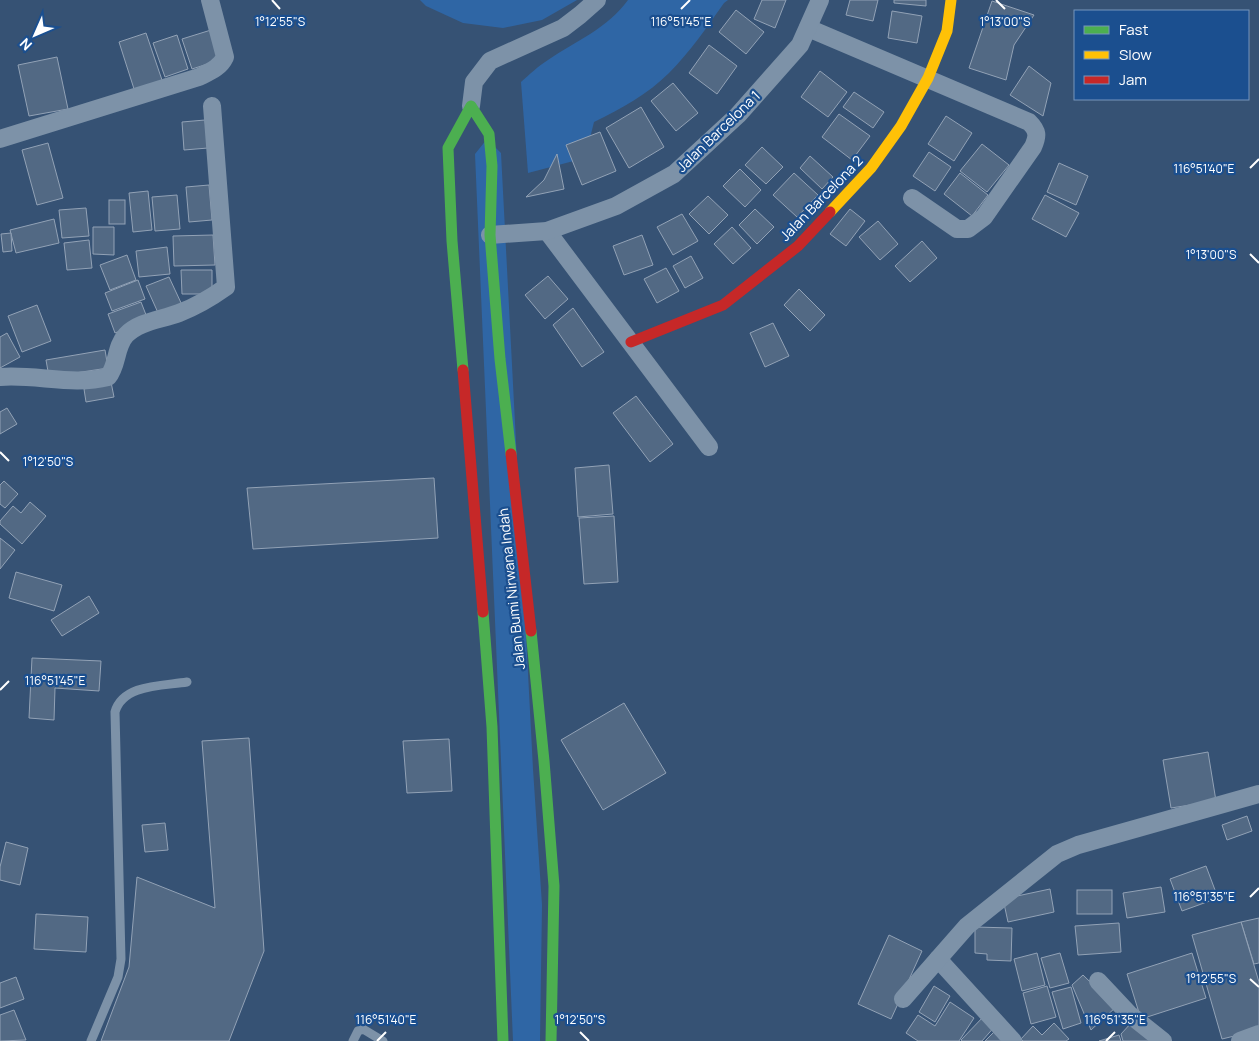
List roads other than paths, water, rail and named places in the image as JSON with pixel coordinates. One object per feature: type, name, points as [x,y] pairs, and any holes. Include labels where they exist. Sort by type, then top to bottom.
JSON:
[{"type":"street","points":[[0,139],[199,77],[214,69],[225,58],[210,0]]},
{"type":"street","points":[[471,106],[474,82],[490,61],[563,28],[580,16],[597,0]]},
{"type":"street","name":"Jalan Barcelona 1","points":[[490,235],[548,231],[616,206],[674,174],[738,115],[800,45],[820,0]]},
{"type":"street","name":"Jalan Barcelona 2","points":[[631,342],[723,305],[798,246],[871,168],[901,126],[928,78],[947,31],[951,0]]},
{"type":"street","points":[[808,28],[1029,122],[1036,128],[1038,137],[1033,147],[984,217],[968,229],[957,229],[912,198]]},
{"type":"street","points":[[0,377],[35,377],[58,380],[108,377],[117,350],[125,336],[135,328],[150,321],[179,313],[226,287],[212,106]]},
{"type":"street","name":"Jalan Bumi Nirwana Indah","points":[[503,1041],[492,727],[452,241],[448,148],[471,106],[489,134],[492,166],[490,235],[500,359],[544,761],[554,886],[551,1041]]},
{"type":"street","points":[[548,231],[709,447]]},
{"type":"street","points":[[903,999],[967,926],[1057,854],[1078,845],[1259,794]]},
{"type":"street","points":[[938,959],[1013,1041]]},
{"type":"street","points":[[1098,981],[1129,1014],[1163,1041]]},
{"type":"street","points":[[1240,1041],[1259,1034]]},
{"type":"lane","points":[[91,1041],[118,977],[121,959],[115,712],[121,700],[134,691],[187,682]]},
{"type":"lane","points":[[353,1041],[358,1031],[362,1029],[383,1041]]}]
